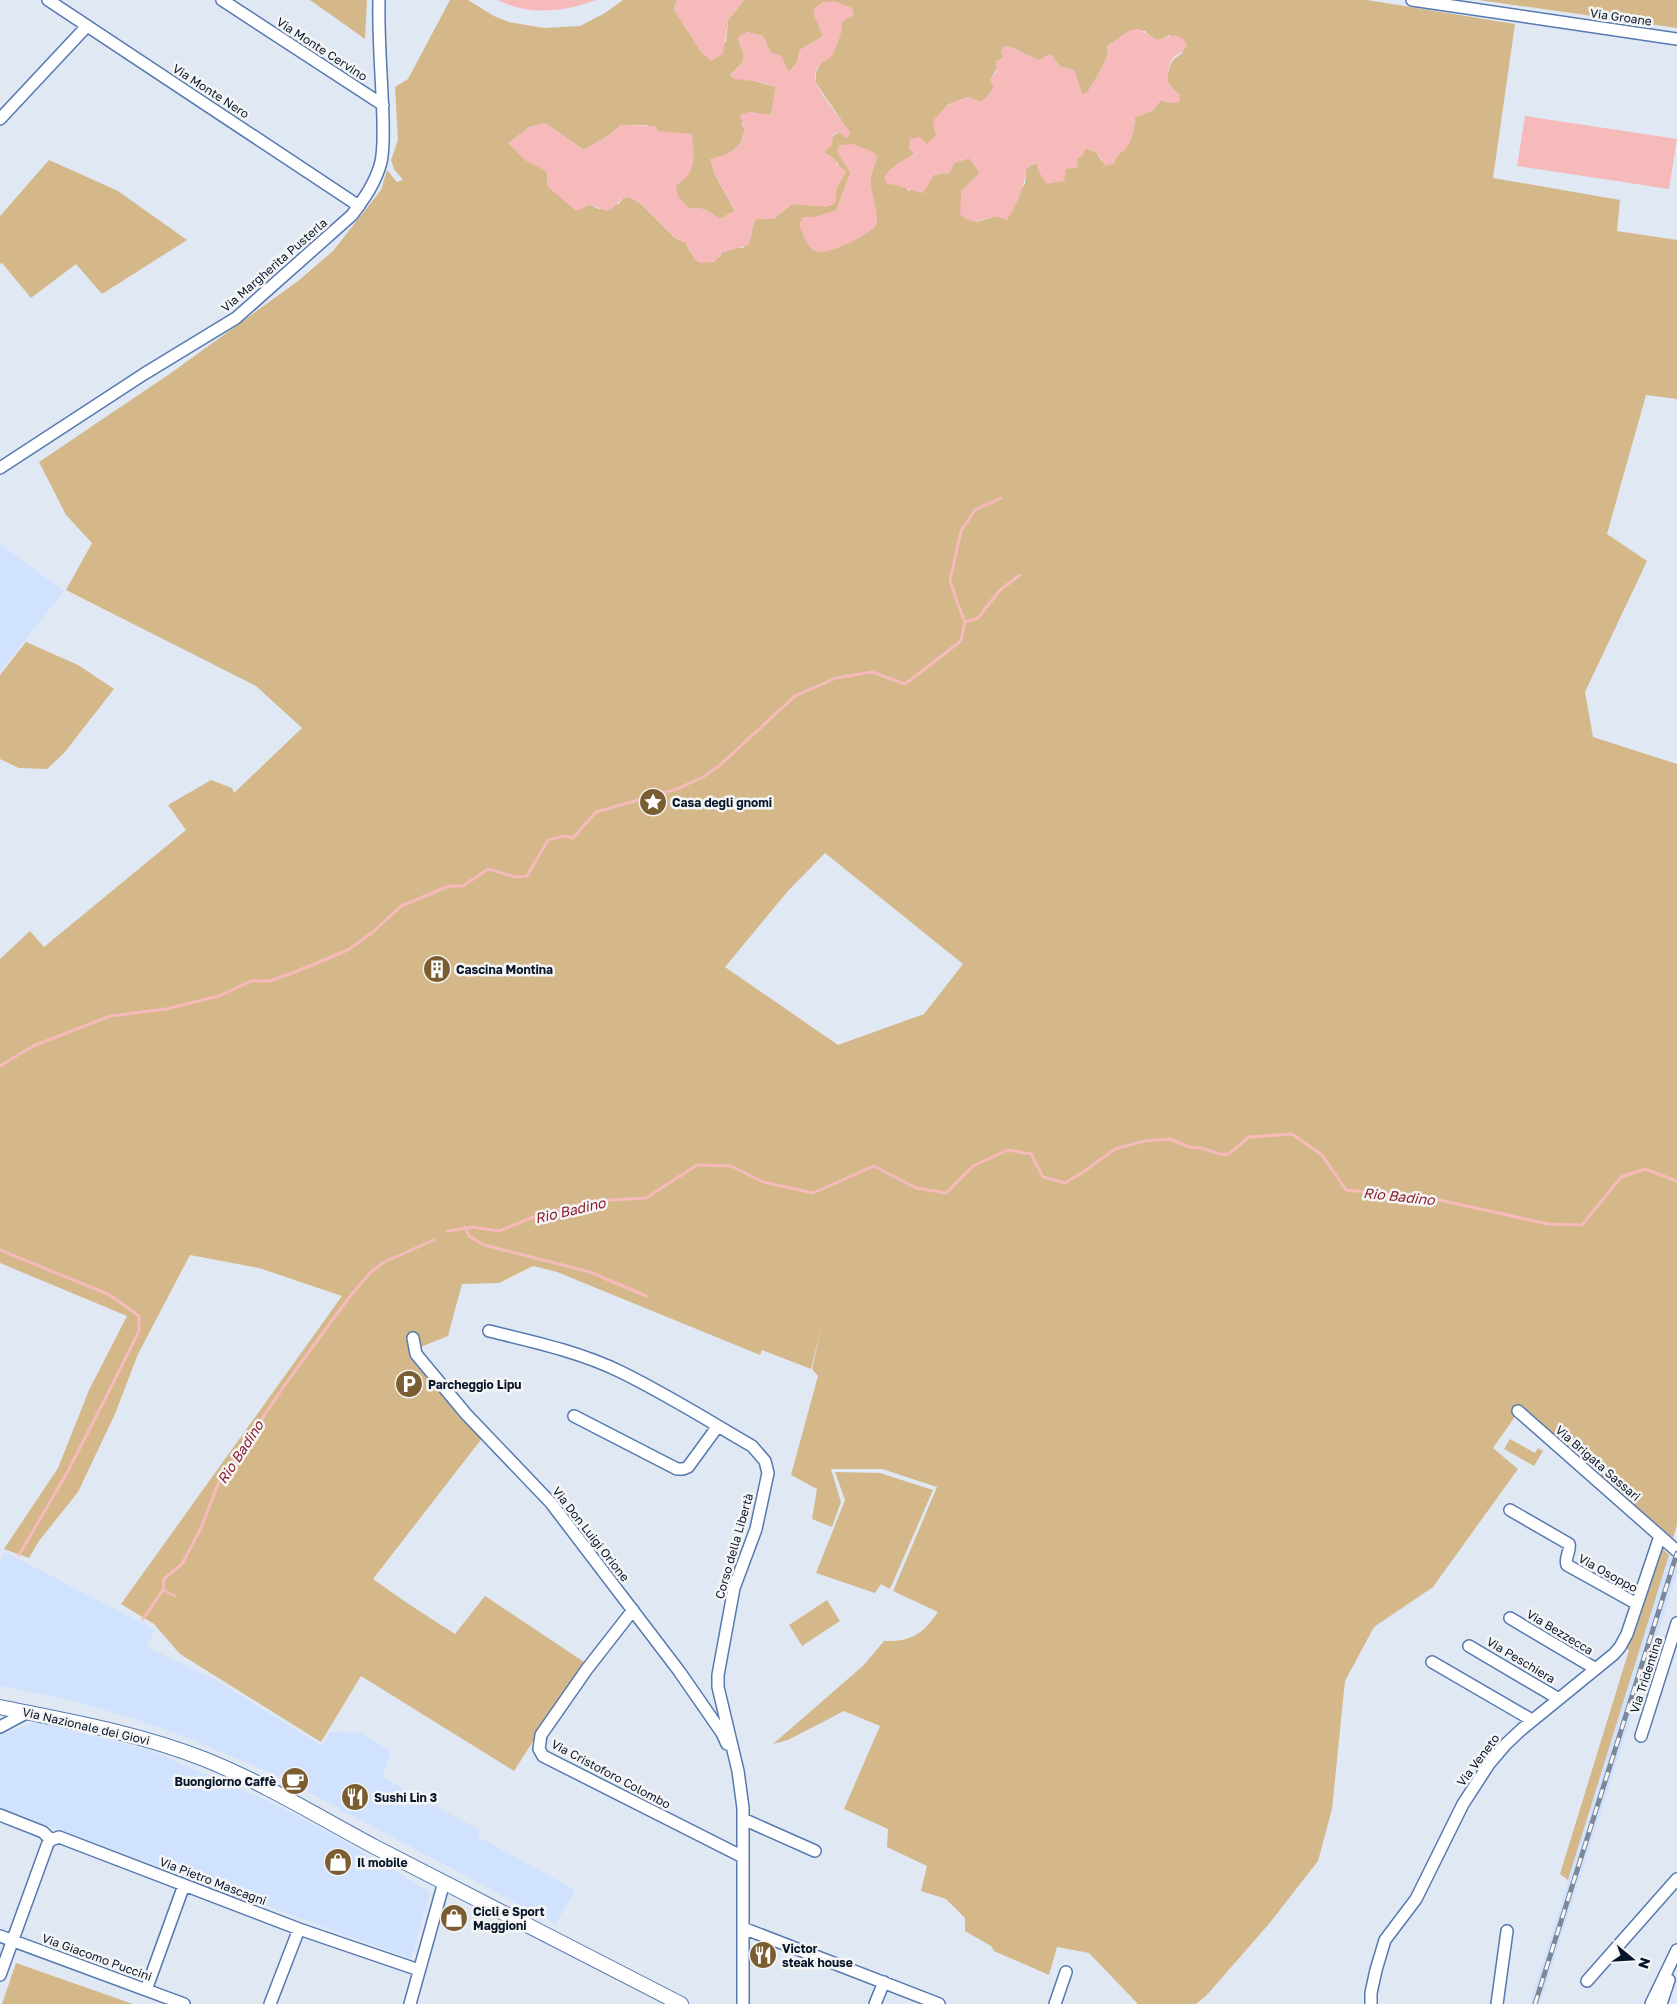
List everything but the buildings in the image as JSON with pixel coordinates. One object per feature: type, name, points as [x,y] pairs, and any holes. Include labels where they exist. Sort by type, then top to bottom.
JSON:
[{"type":"main road","name":"Via Nazionale dei Giovi","points":[[0,1707],[117,1731],[153,1741],[263,1785],[332,1824],[681,2004]]},
{"type":"street","name":"Via Monte Nero","points":[[48,0],[359,206]]},
{"type":"street","name":"Via Monte Cervino","points":[[222,0],[383,105]]},
{"type":"street","name":"Via Margherita Pusterla","points":[[1,464],[236,318],[352,216],[366,197],[381,164],[383,152],[383,105],[378,27],[379,0]]},
{"type":"street","name":"Via Groane","points":[[1412,0],[1677,39]]},
{"type":"street","points":[[0,119],[87,26]]},
{"type":"street","name":"Corso della Libertà","points":[[489,1331],[562,1350],[621,1372],[752,1446],[765,1461],[768,1473],[756,1529],[734,1588],[718,1675],[718,1687],[735,1759],[743,1808],[743,2004]]},
{"type":"street","name":"Via Don Luigi Orione","points":[[413,1338],[416,1354],[466,1414],[551,1503],[634,1610],[722,1733],[735,1759]]},
{"type":"street","name":"Via Brigata Sassari","points":[[1518,1411],[1677,1551]]},
{"type":"street","points":[[574,1416],[677,1469],[683,1469],[688,1466],[718,1426]]},
{"type":"street","name":"Via Osoppo","points":[[1510,1510],[1568,1543],[1570,1548],[1566,1560],[1567,1565],[1637,1604]]},
{"type":"street","name":"Via Veneto","points":[[1371,2004],[1371,1993],[1377,1964],[1387,1936],[1413,1904],[1457,1814],[1485,1770],[1506,1744],[1532,1720],[1620,1648],[1627,1634],[1662,1538]]},
{"type":"street","name":"Via Cristoforo Colombo","points":[[634,1610],[587,1669],[541,1735],[539,1749],[542,1756],[744,1857]]},
{"type":"street","name":"Via Bezzecca","points":[[1510,1618],[1596,1669]]},
{"type":"street","name":"Via Tridentina","points":[[1641,1736],[1677,1623]]},
{"type":"street","name":"Via Peschiera","points":[[1469,1646],[1558,1699]]},
{"type":"street","points":[[1432,1662],[1532,1720]]},
{"type":"street","points":[[0,1727],[28,1712]]},
{"type":"street","name":"Via Pietro Mascagni","points":[[0,1815],[43,1832],[51,1840],[58,1837],[299,1929],[419,1970]]},
{"type":"street","points":[[743,1819],[814,1851]]},
{"type":"street","points":[[0,1975],[48,1843],[51,1840]]},
{"type":"street","points":[[1587,1981],[1677,1879]]},
{"type":"street","points":[[410,2004],[444,1882]]},
{"type":"street","points":[[146,1990],[184,1885]]},
{"type":"street","points":[[743,1928],[939,2004]]},
{"type":"street","points":[[270,2004],[299,1929]]},
{"type":"street","points":[[1497,2004],[1507,1931]]},
{"type":"street","name":"Via Giacomo Puccini","points":[[0,1936],[184,2004]]},
{"type":"street","points":[[1651,2004],[1676,1952]]},
{"type":"street","points":[[1661,2004],[1676,1952]]},
{"type":"street","points":[[1054,2004],[1066,1972]]},
{"type":"street","points":[[875,2004],[884,1982]]},
{"type":"shaded area","points":[[310,0],[367,0],[365,39]]},
{"type":"shaded area","points":[[450,0],[468,0],[494,16],[509,22],[544,28],[580,26],[605,13],[623,0],[677,0],[674,9],[701,52],[726,42],[728,20],[744,0],[1367,0],[1515,24],[1493,178],[1620,200],[1617,231],[1677,240],[1677,399],[1646,395],[1607,534],[1647,561],[1585,692],[1593,737],[1677,764],[1677,1525],[1673,1538],[1521,1408],[1493,1448],[1518,1469],[1433,1587],[1374,1627],[1345,1681],[1332,1809],[1318,1861],[1268,1925],[1206,1996],[1196,2004],[1138,2004],[1089,1953],[1057,1947],[1049,1975],[994,1951],[991,1946],[965,1931],[965,1918],[946,1899],[921,1891],[927,1866],[887,1847],[888,1829],[844,1809],[880,1726],[844,1711],[788,1740],[773,1744],[864,1665],[884,1641],[902,1640],[915,1635],[927,1626],[938,1612],[893,1591],[937,1487],[882,1469],[831,1469],[841,1502],[832,1527],[812,1519],[817,1489],[791,1475],[818,1376],[812,1369],[821,1328],[811,1369],[762,1350],[760,1355],[557,1272],[533,1266],[499,1283],[462,1284],[448,1336],[413,1350],[483,1437],[373,1579],[455,1634],[485,1596],[584,1662],[514,1771],[361,1676],[321,1742],[180,1654],[154,1624],[121,1604],[342,1296],[259,1268],[190,1255],[138,1354],[115,1414],[78,1492],[39,1541],[29,1558],[4,1549],[58,1468],[89,1390],[127,1316],[0,1263],[0,959],[30,931],[44,947],[186,830],[168,805],[211,780],[232,788],[234,793],[302,728],[256,686],[66,590],[92,543],[66,515],[39,462],[171,373],[298,281],[333,251],[381,190],[387,170],[397,182],[403,180],[394,169],[391,160],[398,140],[395,87],[408,79]],"holes":[[[814,13],[842,30],[816,72],[816,83],[850,133],[835,134],[824,152],[838,163],[841,178],[832,205],[792,204],[773,219],[756,219],[751,237],[743,248],[735,248],[721,253],[720,257],[690,252],[686,243],[675,238],[640,203],[629,197],[623,198],[619,204],[599,209],[548,187],[547,172],[509,144],[529,127],[545,123],[584,150],[611,134],[621,125],[646,125],[658,131],[677,196],[688,208],[704,209],[720,219],[735,211],[714,173],[724,156],[732,152],[741,142],[745,130],[742,124],[749,112],[771,115],[776,87],[747,79],[735,79],[730,75],[743,62],[743,51],[740,45],[747,32],[763,36],[770,52],[789,72],[797,62],[800,50],[823,36]],[[1131,30],[1145,31],[1151,37],[1158,40],[1170,35],[1183,53],[1172,62],[1167,82],[1180,96],[1170,103],[1161,100],[1152,111],[1135,117],[1130,141],[1117,154],[1101,161],[1097,153],[1086,148],[1066,169],[1037,162],[1026,169],[1025,184],[996,216],[977,222],[961,192],[980,173],[969,158],[954,163],[949,173],[933,175],[909,191],[903,185],[907,159],[923,143],[927,145],[936,136],[947,105],[968,97],[980,102],[986,98],[994,87],[990,80],[1003,58],[1004,46],[1014,48],[1040,60],[1051,54],[1060,67],[1074,70],[1082,94],[1087,93],[1102,68],[1108,54],[1107,46]],[[825,853],[963,964],[924,1014],[838,1045],[725,967],[788,891]]]},
{"type":"shaded area","points":[[498,0],[596,0],[572,7],[534,10],[510,5]]},
{"type":"shaded area","points":[[677,0],[744,0],[728,20],[723,54],[711,61],[701,52],[674,9]]},
{"type":"shaded area","points":[[1478,0],[1677,0],[1677,28],[1486,1]]},
{"type":"shaded area","points":[[835,1],[852,8],[854,15],[842,22],[838,43],[832,55],[820,64],[815,75],[821,92],[851,133],[846,138],[838,132],[833,135],[832,145],[824,152],[835,159],[838,166],[844,169],[846,173],[837,187],[835,203],[827,207],[792,204],[773,219],[756,219],[749,245],[721,253],[715,262],[700,263],[695,260],[686,243],[675,238],[640,203],[629,197],[623,198],[607,211],[590,205],[576,211],[548,187],[547,172],[525,160],[508,143],[529,127],[545,123],[584,150],[611,134],[621,125],[655,126],[658,131],[692,134],[693,163],[688,175],[676,186],[678,196],[688,208],[704,209],[720,219],[735,210],[714,173],[710,159],[727,154],[741,143],[744,129],[740,115],[749,112],[771,115],[776,87],[760,82],[735,79],[730,75],[743,62],[743,51],[737,38],[747,32],[763,36],[770,52],[781,56],[789,72],[797,62],[800,50],[823,36],[813,13],[815,8],[823,2]]},
{"type":"shaded area","points":[[1139,29],[1158,40],[1178,36],[1185,41],[1187,46],[1171,62],[1167,82],[1180,96],[1179,102],[1170,103],[1161,100],[1152,111],[1135,117],[1131,139],[1114,164],[1105,166],[1097,153],[1086,148],[1083,155],[1077,159],[1078,168],[1066,169],[1064,181],[1046,184],[1036,162],[1026,169],[1020,196],[1007,220],[996,217],[970,221],[960,214],[961,192],[980,173],[969,158],[954,163],[949,173],[934,175],[923,193],[887,184],[884,178],[890,170],[915,154],[909,149],[910,139],[919,137],[927,144],[936,136],[933,121],[947,105],[968,97],[980,102],[986,98],[994,87],[990,80],[997,70],[995,61],[1003,58],[1001,51],[1004,46],[1014,48],[1040,60],[1051,54],[1060,67],[1074,70],[1082,94],[1087,93],[1102,68],[1108,54],[1107,46],[1131,30]]},
{"type":"shaded area","points":[[1525,116],[1677,139],[1669,189],[1517,166]]},
{"type":"shaded area","points":[[853,144],[873,152],[877,157],[871,180],[877,216],[876,225],[866,234],[848,244],[828,251],[815,251],[807,243],[799,225],[803,217],[815,217],[836,210],[850,173],[837,150],[840,145]]},
{"type":"shaded area","points":[[49,160],[118,191],[187,240],[102,294],[76,264],[31,298],[2,263],[0,264],[0,216]]},
{"type":"shaded area","points":[[0,544],[64,591],[0,671]]},
{"type":"shaded area","points":[[26,642],[78,665],[114,689],[64,753],[47,769],[19,768],[0,759],[0,675]]},
{"type":"shaded area","points":[[1510,1439],[1535,1453],[1538,1448],[1543,1451],[1534,1466],[1504,1449]]},
{"type":"shaded area","points":[[835,1472],[880,1473],[933,1490],[890,1589],[881,1584],[875,1593],[816,1573],[845,1500]]},
{"type":"shaded area","points":[[1662,1548],[1669,1555],[1568,1880],[1560,1874],[1629,1650],[1626,1648]]},
{"type":"shaded area","points":[[5,1552],[155,1630],[147,1647],[214,1679],[322,1746],[330,1732],[361,1733],[391,1752],[382,1777],[480,1830],[477,1836],[575,1890],[556,1924],[274,1774],[188,1738],[132,1718],[69,1700],[0,1686],[0,1561]]},
{"type":"shaded area","points":[[1669,1555],[1677,1562],[1677,1573],[1540,2004],[1530,2004]]},
{"type":"shaded area","points":[[827,1600],[840,1621],[802,1646],[789,1625]]},
{"type":"shaded area","points":[[36,1722],[149,1750],[268,1801],[330,1833],[430,1892],[411,1959],[0,1808],[0,1735]]},
{"type":"shaded area","points":[[16,1963],[133,2004],[2,2004]]},
{"type":"waterway","points":[[0,1066],[33,1046],[110,1016],[166,1009],[219,996],[251,981],[270,981],[295,972],[348,950],[373,932],[401,906],[449,886],[463,886],[488,869],[515,877],[527,876],[548,840],[564,836],[573,838],[596,812],[677,789],[703,777],[719,766],[795,696],[836,678],[872,672],[905,684],[961,641],[965,622],[950,580],[961,531],[975,510],[1001,498]]},
{"type":"waterway","points":[[965,622],[978,618],[1000,590],[1020,575]]},
{"type":"waterway","name":"Rio Badino","points":[[447,1231],[473,1227],[499,1231],[543,1213],[594,1201],[646,1198],[697,1165],[731,1166],[763,1182],[813,1193],[874,1166],[916,1188],[946,1193],[973,1166],[1008,1150],[1031,1154],[1043,1177],[1065,1183],[1115,1149],[1145,1141],[1170,1139],[1189,1147],[1201,1148],[1224,1155],[1230,1153],[1249,1137],[1292,1134],[1322,1155],[1346,1190],[1435,1199],[1548,1224],[1582,1225],[1621,1177],[1645,1169],[1677,1181]]},
{"type":"waterway","points":[[465,1227],[469,1236],[484,1245],[590,1272],[646,1296]]},
{"type":"waterway","name":"Rio Badino","points":[[175,1596],[163,1590],[164,1579],[182,1564],[201,1528],[218,1484],[284,1386],[350,1296],[371,1272],[384,1262],[434,1240]]},
{"type":"waterway","points":[[0,1250],[110,1295],[139,1316],[139,1331],[106,1397],[68,1471],[19,1555]]},
{"type":"waterway","points":[[143,1619],[163,1590]]},
{"type":"railway","points":[[1535,2004],[1677,1553]]},
{"type":"place","name":"Casa degli gnomi","points":[[653,802]]},
{"type":"place","name":"Cascina Montina","points":[[437,969]]},
{"type":"place","name":"Parcheggio Lipu","points":[[409,1384]]},
{"type":"place","name":"Buongiorno Caffè","points":[[295,1781]]},
{"type":"place","name":"Sushi Lin 3","points":[[355,1797]]},
{"type":"place","name":"Il mobile","points":[[338,1862]]},
{"type":"place","name":"Cicli e Sport Maggioni","points":[[454,1918]]},
{"type":"place","name":"Victor steak house","points":[[763,1955]]}]
